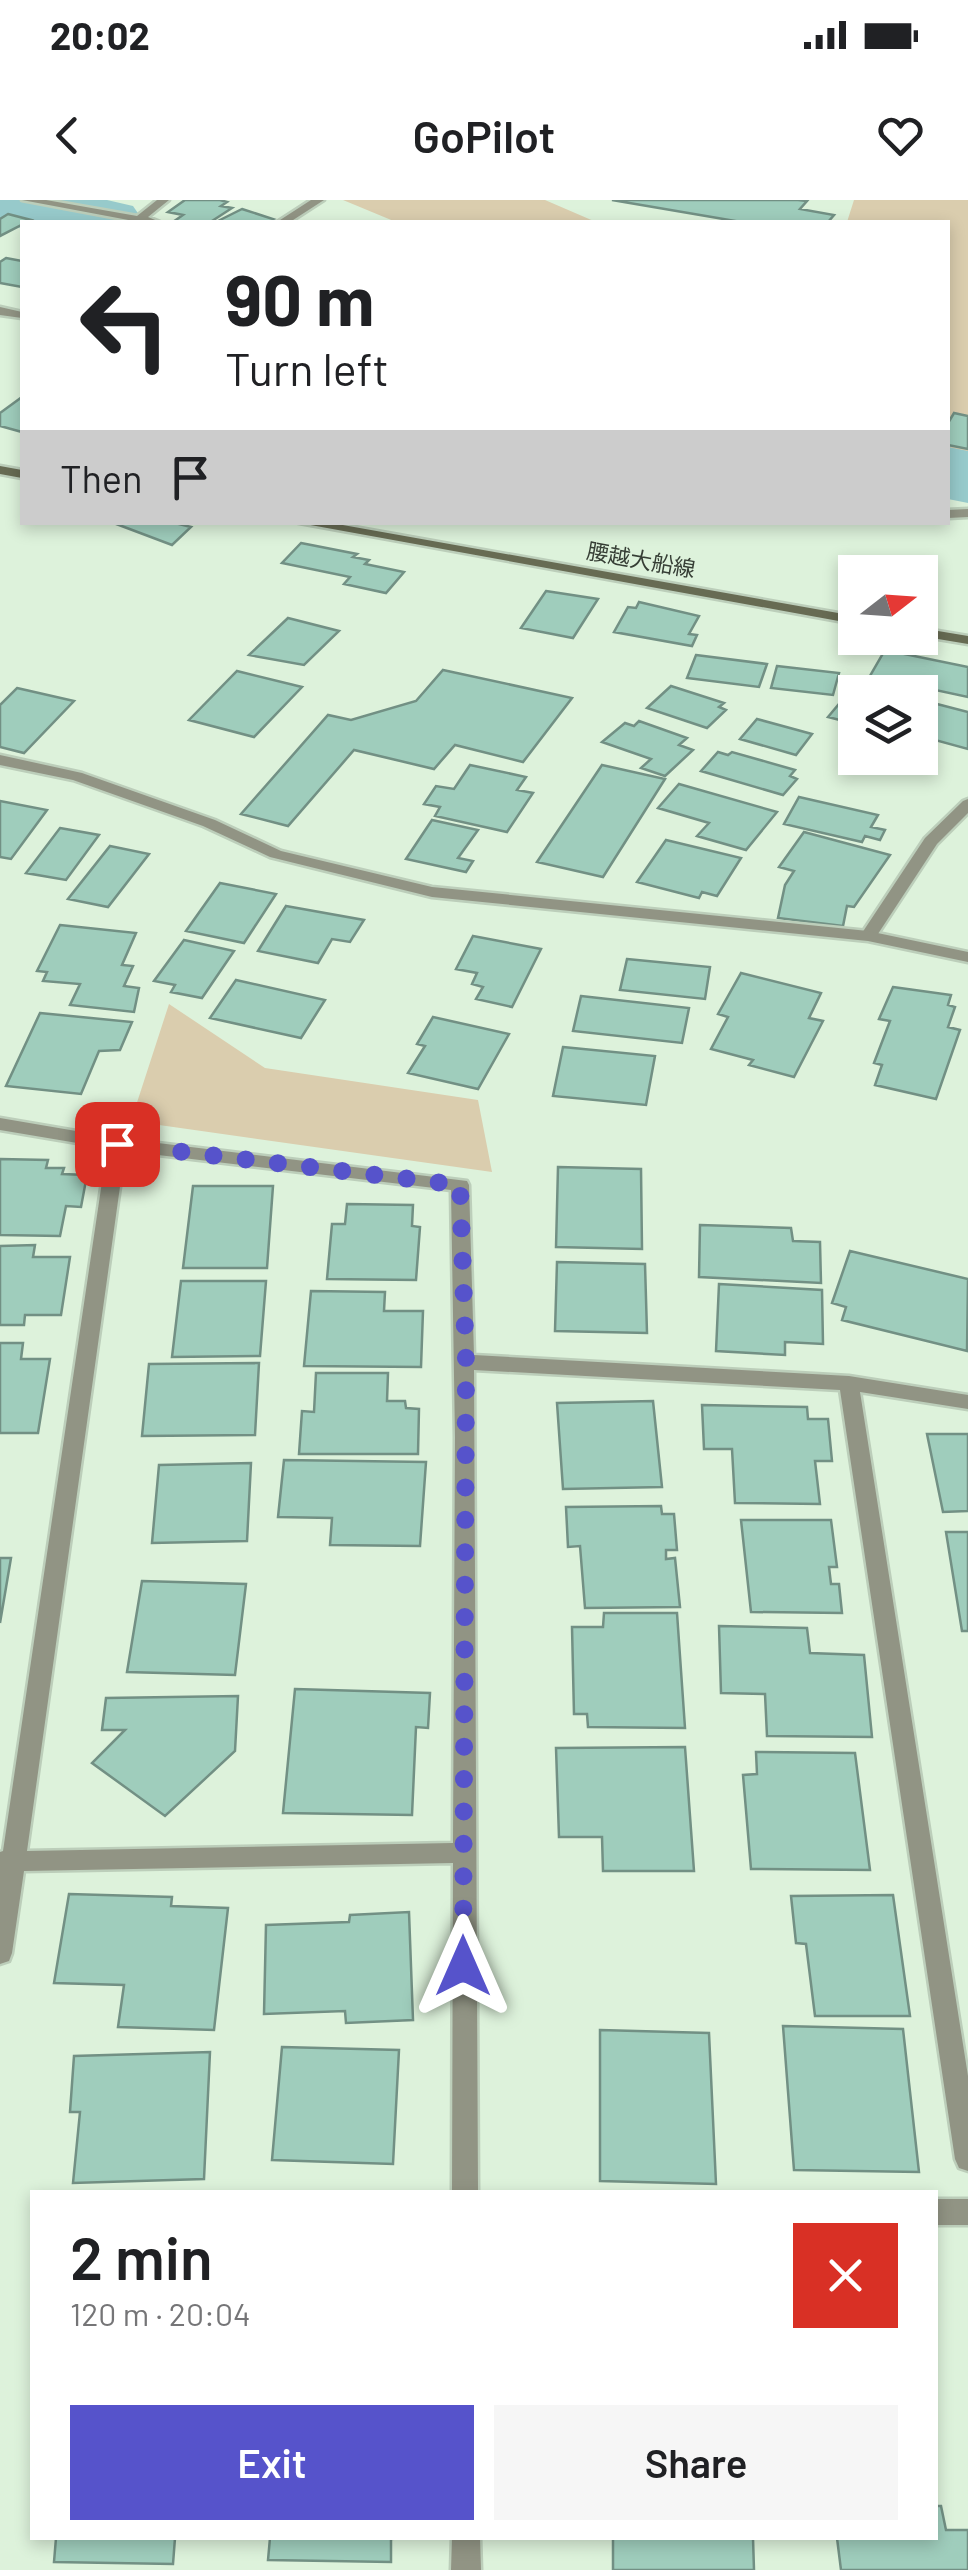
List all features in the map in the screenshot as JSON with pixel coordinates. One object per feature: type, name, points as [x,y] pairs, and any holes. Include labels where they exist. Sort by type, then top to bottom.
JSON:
[{"type":"main road","name":"腰越大船線","points":[[317,525],[838,617]]},
{"type":"main road","points":[[938,635],[968,640]]},
{"type":"street","points":[[28,200],[144,220]]},
{"type":"street","points":[[139,219],[164,200]]},
{"type":"street","points":[[285,220],[319,200]]},
{"type":"street","points":[[0,760],[77,776],[209,823],[276,854],[432,892],[868,936],[968,957]]},
{"type":"street","points":[[868,936],[932,841],[968,804]]},
{"type":"street","points":[[0,1124],[117,1144],[460,1185],[466,1362],[462,1853],[465,2190]]},
{"type":"street","points":[[0,1953],[7,1861],[117,1144]]},
{"type":"street","points":[[466,1362],[849,1383],[968,1402]]},
{"type":"street","points":[[849,1383],[968,2159]]},
{"type":"street","points":[[7,1861],[462,1853]]},
{"type":"street","points":[[938,2212],[968,2212]]},
{"type":"street","points":[[466,2540],[466,2570]]},
{"type":"shaded area","points":[[343,200],[545,200],[591,220],[391,220]]},
{"type":"shaded area","points":[[854,200],[968,200],[968,469],[950,464],[950,220],[848,220]]},
{"type":"shaded area","points":[[169,1004],[265,1068],[478,1100],[492,1172],[131,1121]]},
{"type":"building","points":[[185,200],[220,200],[227,202],[221,206],[232,208],[214,220],[176,220],[183,215],[168,212]]},
{"type":"building","points":[[612,200],[798,200],[807,201],[800,209],[834,215],[830,220],[729,220]]},
{"type":"building","points":[[242,209],[273,219],[270,220],[220,220]]},
{"type":"building","points":[[8,214],[31,220],[20,220],[20,226],[0,236],[0,219]]},
{"type":"building","points":[[6,258],[20,261],[20,287],[0,283],[0,262]]},
{"type":"building","points":[[20,398],[20,431],[0,426],[0,413]]},
{"type":"building","points":[[954,413],[968,416],[968,449],[950,445],[950,420]]},
{"type":"building","points":[[119,525],[191,527],[172,545]]},
{"type":"building","points":[[301,543],[357,554],[353,557],[369,560],[365,564],[404,572],[386,593],[344,584],[350,577],[282,563]]},
{"type":"building","points":[[546,591],[598,599],[573,638],[521,628]]},
{"type":"building","points":[[639,602],[699,616],[689,634],[697,635],[692,646],[614,632],[628,607],[636,608]]},
{"type":"building","points":[[288,618],[339,631],[304,665],[249,655]]},
{"type":"building","points":[[696,655],[767,664],[759,687],[687,678]]},
{"type":"building","points":[[882,655],[909,655],[968,667],[968,697],[938,691],[938,675],[871,675]]},
{"type":"building","points":[[777,666],[839,673],[833,695],[771,688]]},
{"type":"building","points":[[443,670],[572,698],[523,762],[455,745],[434,769],[354,750],[288,826],[241,814],[328,715],[351,720],[416,701]]},
{"type":"building","points":[[237,671],[302,687],[254,737],[189,720]]},
{"type":"building","points":[[671,686],[724,703],[719,707],[726,710],[707,728],[647,708]]},
{"type":"building","points":[[17,688],[74,701],[24,753],[0,747],[0,705]]},
{"type":"building","points":[[938,704],[968,712],[968,749],[938,741]]},
{"type":"building","points":[[838,705],[838,720],[828,717]]},
{"type":"building","points":[[757,719],[812,734],[796,755],[740,739]]},
{"type":"building","points":[[639,721],[687,738],[679,745],[693,750],[665,776],[641,768],[651,759],[602,742],[625,723],[634,726]]},
{"type":"building","points":[[718,752],[732,752],[795,770],[790,776],[797,779],[783,795],[701,771]]},
{"type":"building","points":[[470,765],[526,777],[517,790],[533,793],[507,832],[435,816],[440,807],[424,804],[436,786],[454,789]]},
{"type":"building","points":[[602,765],[665,779],[603,877],[537,862]]},
{"type":"building","points":[[679,784],[777,812],[746,850],[697,836],[709,823],[658,808]]},
{"type":"building","points":[[799,797],[878,815],[871,827],[885,830],[880,840],[865,836],[862,842],[784,824]]},
{"type":"building","points":[[0,801],[47,810],[11,859],[0,857]]},
{"type":"building","points":[[432,820],[478,830],[458,858],[473,861],[466,872],[406,859]]},
{"type":"building","points":[[60,828],[99,835],[66,880],[26,873]]},
{"type":"building","points":[[804,832],[890,855],[854,907],[847,906],[843,926],[778,918],[785,885],[794,871],[779,867]]},
{"type":"building","points":[[666,840],[741,858],[717,896],[702,892],[699,898],[637,882]]},
{"type":"building","points":[[110,846],[149,854],[108,907],[68,899]]},
{"type":"building","points":[[220,883],[276,894],[244,943],[186,931]]},
{"type":"building","points":[[286,906],[364,920],[350,942],[332,939],[318,963],[258,951]]},
{"type":"building","points":[[60,925],[136,933],[122,965],[133,966],[124,986],[139,988],[134,1012],[70,1005],[80,984],[43,981],[47,972],[37,971]]},
{"type":"building","points":[[473,936],[541,949],[512,1007],[476,999],[483,987],[472,984],[477,973],[456,969]]},
{"type":"building","points":[[184,940],[234,951],[202,998],[171,992],[175,985],[154,981]]},
{"type":"building","points":[[627,959],[710,967],[705,999],[620,990]]},
{"type":"building","points":[[741,973],[821,993],[809,1018],[823,1021],[794,1077],[749,1065],[753,1060],[711,1049],[728,1017],[718,1014]]},
{"type":"building","points":[[236,980],[325,1000],[301,1038],[210,1018]]},
{"type":"building","points":[[893,987],[951,995],[948,1005],[955,1007],[948,1027],[960,1030],[936,1099],[875,1085],[882,1065],[874,1063],[890,1021],[879,1019]]},
{"type":"building","points":[[581,996],[689,1008],[682,1043],[573,1031]]},
{"type":"building","points":[[40,1013],[132,1022],[120,1050],[99,1051],[81,1094],[6,1086]]},
{"type":"building","points":[[433,1017],[509,1034],[478,1089],[408,1073],[425,1046],[417,1044]]},
{"type":"building","points":[[563,1047],[655,1056],[646,1105],[553,1096]]},
{"type":"building","points":[[0,1159],[48,1160],[46,1168],[64,1168],[62,1174],[87,1175],[81,1207],[66,1206],[60,1236],[0,1235]]},
{"type":"building","points":[[558,1167],[641,1169],[642,1249],[556,1247]]},
{"type":"building","points":[[193,1186],[273,1186],[267,1268],[183,1268]]},
{"type":"building","points":[[347,1204],[413,1205],[412,1226],[420,1227],[416,1280],[327,1279],[332,1224],[345,1224]]},
{"type":"building","points":[[700,1225],[791,1228],[793,1241],[820,1242],[821,1283],[699,1277]]},
{"type":"building","points":[[35,1245],[33,1257],[70,1257],[61,1315],[25,1315],[24,1325],[0,1325],[0,1246]]},
{"type":"building","points":[[850,1251],[968,1279],[967,1351],[842,1320],[846,1307],[832,1303]]},
{"type":"building","points":[[557,1262],[645,1264],[647,1333],[555,1331]]},
{"type":"building","points":[[181,1281],[266,1281],[260,1356],[172,1357]]},
{"type":"building","points":[[719,1284],[822,1290],[823,1344],[785,1342],[785,1355],[716,1351]]},
{"type":"building","points":[[311,1291],[385,1292],[384,1311],[423,1311],[421,1367],[304,1366]]},
{"type":"building","points":[[0,1343],[23,1343],[21,1359],[50,1359],[38,1433],[0,1433]]},
{"type":"building","points":[[259,1363],[255,1435],[142,1436],[149,1364]]},
{"type":"building","points":[[316,1373],[388,1373],[387,1401],[405,1401],[406,1408],[419,1409],[418,1454],[299,1454],[302,1411],[314,1412]]},
{"type":"building","points":[[653,1401],[662,1487],[563,1489],[557,1403]]},
{"type":"building","points":[[702,1405],[807,1407],[808,1419],[828,1419],[832,1461],[815,1461],[820,1504],[735,1503],[732,1449],[704,1449]]},
{"type":"building","points":[[927,1434],[968,1434],[968,1511],[943,1512]]},
{"type":"building","points":[[284,1460],[426,1462],[420,1546],[330,1545],[332,1518],[278,1517]]},
{"type":"building","points":[[251,1463],[247,1541],[152,1543],[159,1465]]},
{"type":"building","points":[[661,1506],[662,1514],[674,1514],[677,1550],[666,1550],[666,1559],[675,1558],[680,1607],[585,1608],[580,1546],[568,1547],[566,1507]]},
{"type":"building","points":[[741,1520],[831,1520],[837,1567],[829,1567],[831,1584],[839,1584],[842,1613],[751,1612]]},
{"type":"building","points":[[946,1532],[968,1532],[968,1631],[962,1631]]},
{"type":"building","points":[[0,1558],[11,1558],[0,1623]]},
{"type":"building","points":[[142,1581],[246,1584],[235,1675],[127,1672]]},
{"type":"building","points":[[604,1613],[677,1613],[685,1728],[588,1727],[587,1714],[574,1714],[572,1627],[603,1627]]},
{"type":"building","points":[[719,1626],[807,1628],[810,1653],[864,1655],[872,1737],[767,1736],[765,1694],[721,1693]]},
{"type":"building","points":[[295,1689],[430,1693],[428,1728],[416,1727],[412,1815],[283,1813]]},
{"type":"building","points":[[238,1696],[235,1751],[165,1816],[92,1763],[125,1730],[102,1730],[106,1698]]},
{"type":"building","points":[[685,1747],[694,1871],[603,1871],[602,1837],[559,1837],[556,1748]]},
{"type":"building","points":[[756,1752],[855,1753],[870,1870],[751,1869],[743,1775],[757,1774]]},
{"type":"building","points":[[69,1894],[172,1897],[171,1906],[228,1908],[214,2030],[118,2027],[124,1985],[54,1983]]},
{"type":"building","points":[[893,1895],[910,2016],[815,2016],[806,1944],[796,1943],[791,1896]]},
{"type":"building","points":[[409,1912],[413,2020],[346,2023],[345,2011],[264,2014],[266,1925],[349,1922],[350,1915]]},
{"type":"building","points":[[783,2026],[903,2029],[919,2172],[794,2170]]},
{"type":"building","points":[[600,2030],[709,2033],[716,2184],[600,2181]]},
{"type":"building","points":[[282,2047],[399,2050],[393,2164],[272,2160]]},
{"type":"building","points":[[210,2052],[204,2179],[73,2183],[80,2112],[70,2112],[74,2056]]},
{"type":"building","points":[[938,2506],[946,2530],[968,2530],[968,2570],[841,2570],[837,2540],[938,2540]]},
{"type":"building","points":[[56,2540],[175,2540],[173,2564],[54,2562]]},
{"type":"building","points":[[270,2540],[391,2540],[391,2562],[268,2560]]},
{"type":"building","points":[[613,2540],[753,2540],[754,2570],[613,2570]]},
{"type":"waterway","points":[[0,202],[96,220]]},
{"type":"waterway","points":[[950,473],[968,477]]},
{"type":"route","points":[[117,1144],[460,1185],[466,1362],[463,1966]]}]
